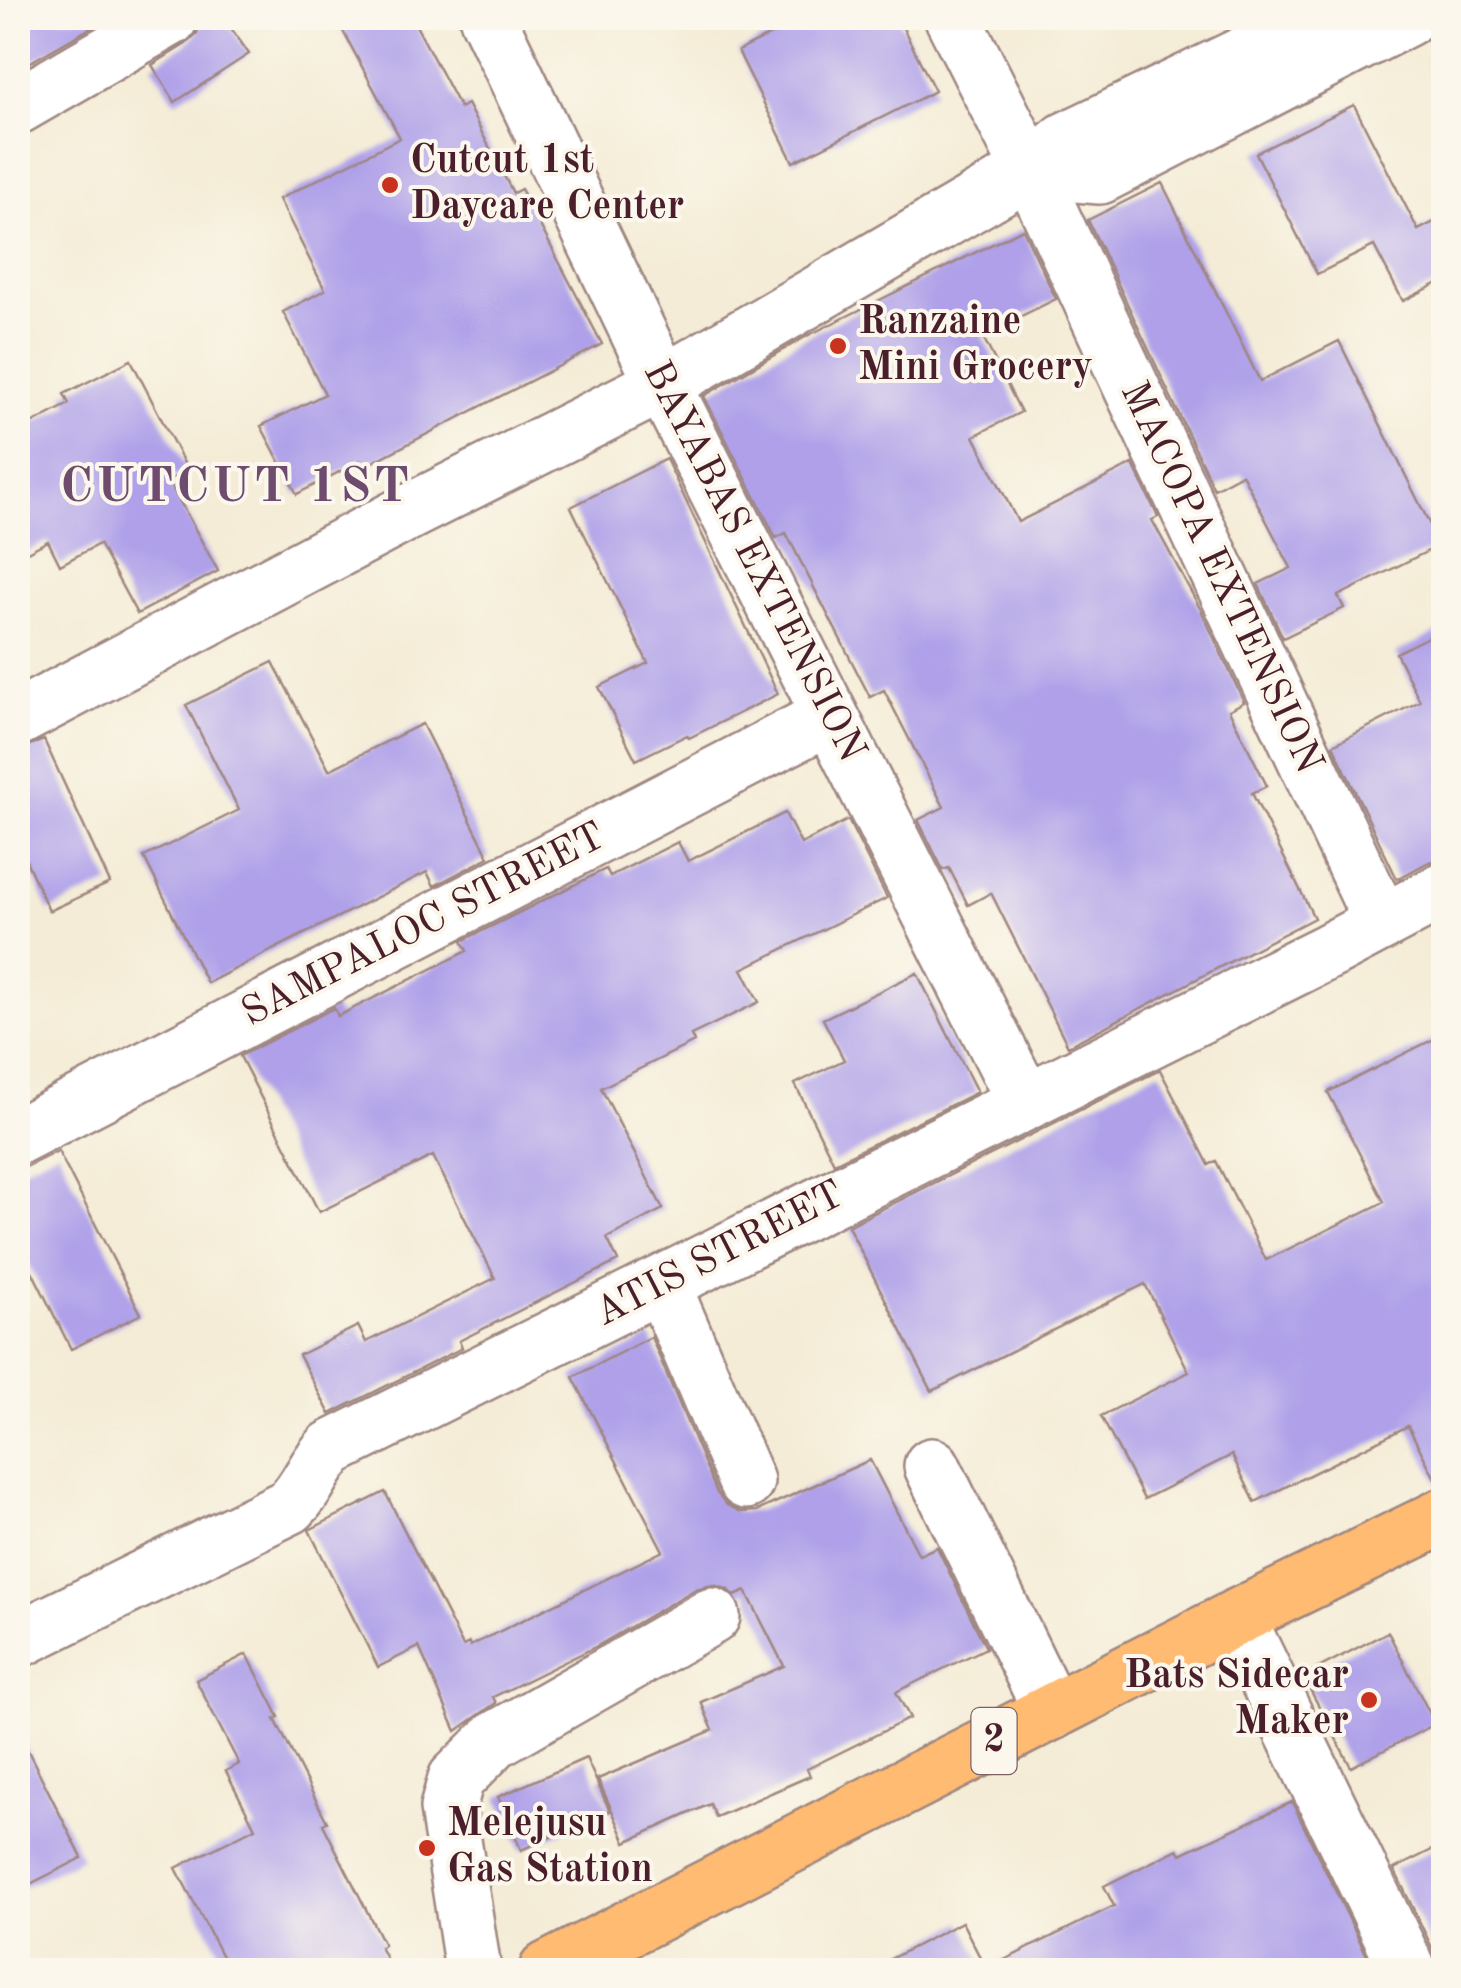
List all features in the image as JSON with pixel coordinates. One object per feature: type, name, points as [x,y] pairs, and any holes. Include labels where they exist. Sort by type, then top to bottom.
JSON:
[{"type":"highway","name":"2","points":[[547,1970],[1237,1617],[1444,1516]]},
{"type":"street","points":[[18,106],[170,18]]},
{"type":"street","name":"BAYABAS EXTENSION","points":[[488,18],[663,384],[1025,1102]]},
{"type":"street","name":"MACOPA EXTENSION","points":[[953,18],[1030,170],[1382,922]]},
{"type":"street","points":[[18,718],[401,516],[663,384],[1030,170],[1066,140],[1320,18]]},
{"type":"street","points":[[1030,170],[1100,176],[1407,18]]},
{"type":"street","points":[[1433,18],[1444,39]]},
{"type":"street","name":"SAMPALOC STREET","points":[[18,1136],[830,716]]},
{"type":"street","name":"ATIS STREET","points":[[18,1640],[290,1506],[306,1491],[318,1462],[332,1448],[1444,890]]},
{"type":"street","points":[[662,1284],[746,1481]]},
{"type":"street","points":[[932,1466],[1052,1712]]},
{"type":"street","points":[[472,1970],[448,1808],[456,1779],[494,1740],[712,1616]]},
{"type":"street","points":[[1237,1617],[1408,1970]]},
{"type":"building","points":[[18,18],[108,18],[27,64],[18,49]]},
{"type":"building","points":[[201,18],[224,18],[249,54],[175,102],[152,65],[186,44],[197,33]]},
{"type":"building","points":[[336,18],[412,18],[460,108],[467,104],[513,193],[521,189],[602,344],[363,467],[360,461],[297,494],[261,426],[325,394],[283,312],[325,290],[279,199],[400,138]]},
{"type":"building","points":[[805,18],[898,18],[935,91],[793,162],[738,51]]},
{"type":"building","points":[[1354,105],[1418,230],[1444,217],[1444,280],[1403,301],[1374,246],[1317,274],[1256,153]]},
{"type":"building","points":[[1162,183],[1260,381],[1339,341],[1440,545],[1338,596],[1344,608],[1283,638],[1258,584],[1291,568],[1242,474],[1214,489],[1088,220]]},
{"type":"building","points":[[1023,229],[1056,299],[982,335],[1021,412],[974,436],[1018,522],[1133,464],[1158,517],[1152,520],[1202,612],[1244,702],[1229,710],[1267,786],[1252,793],[1314,918],[1068,1046],[991,893],[968,905],[949,868],[943,870],[918,820],[944,807],[884,690],[870,697],[786,533],[776,538],[704,396],[807,336]]},
{"type":"building","points":[[131,360],[188,471],[168,480],[218,571],[137,614],[99,544],[60,565],[48,541],[18,557],[18,431],[69,404],[64,394]]},
{"type":"building","points":[[666,459],[778,694],[636,760],[599,687],[648,663],[571,507]]},
{"type":"building","points":[[1444,629],[1444,859],[1429,862],[1397,879],[1333,745],[1420,701],[1396,653]]},
{"type":"building","points":[[273,662],[329,770],[422,724],[489,857],[434,886],[427,872],[207,983],[144,857],[239,810],[186,705]]},
{"type":"building","points":[[44,740],[110,883],[49,911],[18,843],[18,749]]},
{"type":"building","points":[[785,813],[801,844],[848,820],[887,898],[742,969],[759,1002],[691,1035],[694,1042],[601,1088],[663,1209],[607,1238],[618,1261],[459,1341],[462,1348],[330,1414],[299,1355],[358,1326],[366,1342],[495,1278],[433,1156],[319,1212],[240,1056],[334,1008],[338,1016],[467,951],[462,941],[606,869],[610,876],[678,842],[688,861]]},
{"type":"building","points":[[917,973],[977,1092],[834,1163],[795,1084],[844,1060],[823,1019]]},
{"type":"building","points":[[1444,1034],[1444,1485],[1439,1486],[1408,1426],[1255,1502],[1232,1455],[1144,1499],[1101,1416],[1189,1372],[1145,1284],[932,1391],[848,1226],[1160,1070],[1209,1165],[1216,1161],[1266,1260],[1384,1202],[1328,1092]]},
{"type":"building","points":[[58,1151],[141,1314],[71,1349],[18,1243],[18,1171]]},
{"type":"building","points":[[651,1337],[717,1493],[727,1505],[741,1512],[757,1511],[870,1460],[919,1555],[937,1547],[986,1648],[896,1692],[910,1718],[807,1769],[810,1776],[716,1817],[710,1804],[626,1842],[598,1779],[713,1730],[701,1702],[784,1666],[746,1591],[735,1596],[713,1585],[696,1589],[599,1645],[493,1697],[496,1703],[456,1731],[419,1647],[378,1667],[309,1530],[385,1492],[463,1646],[470,1646],[663,1551],[573,1377]]},
{"type":"building","name":"Bats Sidecar Maker","points":[[1388,1632],[1435,1724],[1351,1767],[1303,1676]]},
{"type":"building","points":[[247,1654],[327,1822],[323,1824],[384,1945],[380,1947],[392,1970],[229,1970],[176,1868],[255,1828],[226,1771],[239,1764],[196,1680]]},
{"type":"building","points":[[18,1731],[82,1858],[18,1890]]},
{"type":"building","points":[[586,1758],[610,1811],[521,1850],[498,1797]]},
{"type":"building","points":[[1292,1802],[1374,1970],[869,1970],[962,1922],[986,1969],[1114,1906],[1104,1886],[1178,1849],[1181,1854]]},
{"type":"building","points":[[1444,1844],[1444,1970],[1439,1970],[1394,1869]]},
{"type":"place","name":"Cutcut 1st Daycare Center","points":[[390,185]]},
{"type":"place","name":"Ranzaine Mini Grocery","points":[[838,346]]},
{"type":"place","name":"Bats Sidecar Maker","points":[[1369,1700]]},
{"type":"place","name":"Melejusu Gas Station","points":[[427,1848]]},
{"type":"district","name":"CUTCUT 1ST","points":[[236,488]]}]
